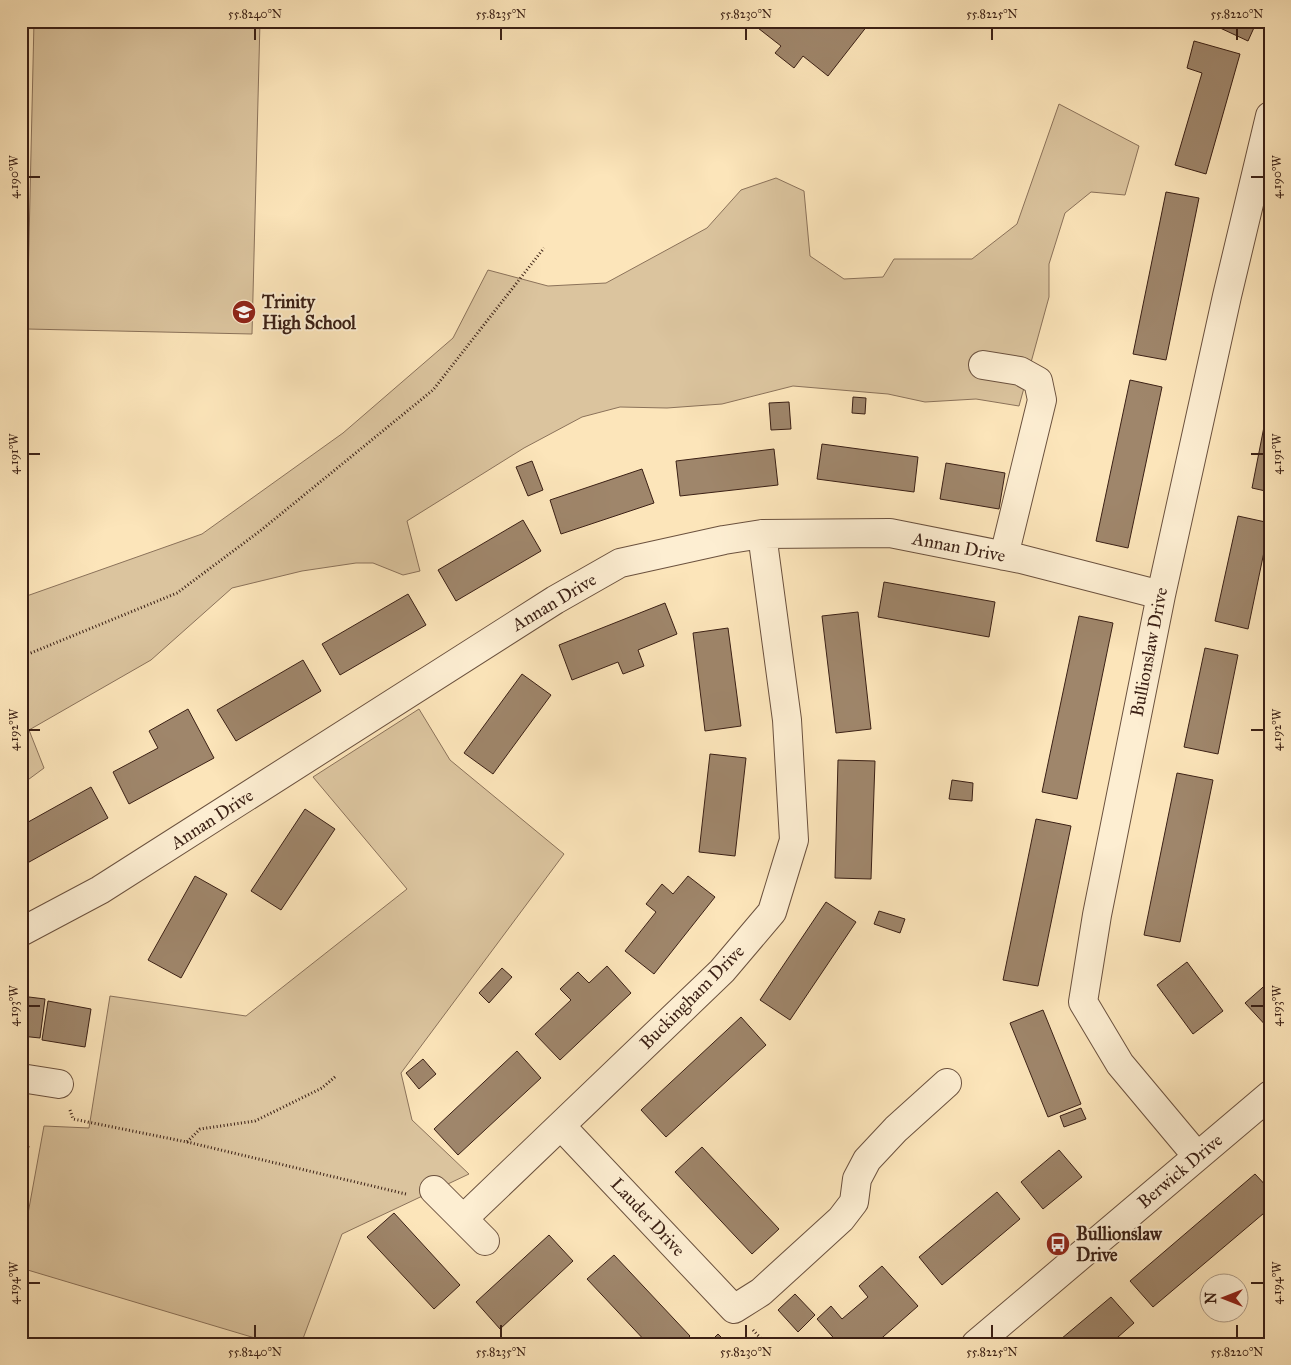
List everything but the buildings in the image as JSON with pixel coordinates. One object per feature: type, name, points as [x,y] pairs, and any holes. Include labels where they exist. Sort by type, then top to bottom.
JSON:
[{"type":"street","name":"Bullionslaw Drive","points":[[1197,1156],[1120,1064],[1083,1002],[1097,915],[1160,595],[1227,296],[1270,116]]},
{"type":"street","points":[[983,365],[1020,371],[1038,381],[1042,400],[1004,556]]},
{"type":"street","name":"Annan Drive","points":[[21,932],[100,890],[555,600],[620,563],[724,540],[762,534],[890,533],[1004,556],[1160,595]]},
{"type":"street","name":"Buckingham Drive","points":[[463,1219],[722,971],[772,912],[794,840],[787,720],[762,534]]},
{"type":"street","points":[[21,1078],[59,1084]]},
{"type":"street","name":"Lauder Drive","points":[[561,1126],[734,1309],[761,1292],[841,1219],[854,1202],[857,1179],[867,1160],[896,1128],[947,1083]]},
{"type":"street","name":"Berwick Drive","points":[[976,1344],[1270,1095]]},
{"type":"street","points":[[434,1190],[485,1241]]},
{"type":"path","points":[[21,657],[177,593],[260,531],[433,390],[544,248]]},
{"type":"path","points":[[187,1142],[200,1129],[255,1121],[322,1088],[336,1076]]},
{"type":"path","points":[[59,1084],[74,1119],[187,1142],[401,1193]]},
{"type":"shaded area","points":[[34,21],[260,21],[252,334],[27,329]]},
{"type":"shaded area","points":[[1059,104],[1139,146],[1125,195],[1091,192],[1065,213],[1049,264],[1049,297],[1019,406],[976,399],[925,402],[888,394],[793,386],[722,404],[667,408],[620,407],[582,417],[524,448],[407,521],[420,571],[403,575],[373,563],[356,563],[302,571],[232,588],[151,660],[29,730],[44,768],[21,785],[21,598],[202,534],[343,433],[453,338],[488,270],[548,286],[606,283],[707,228],[741,190],[776,178],[804,191],[810,256],[844,279],[883,277],[894,259],[972,259],[1017,224]]},
{"type":"shaded area","points":[[419,709],[450,760],[564,854],[401,1073],[412,1120],[469,1174],[342,1234],[301,1344],[275,1344],[21,1268],[21,1252],[44,1126],[89,1128],[110,996],[246,1016],[407,889],[313,777]]},
{"type":"place","name":"Trinity High School","points":[[244,312]]},
{"type":"place","name":"Bullionslaw Drive","points":[[1058,1244]]}]
